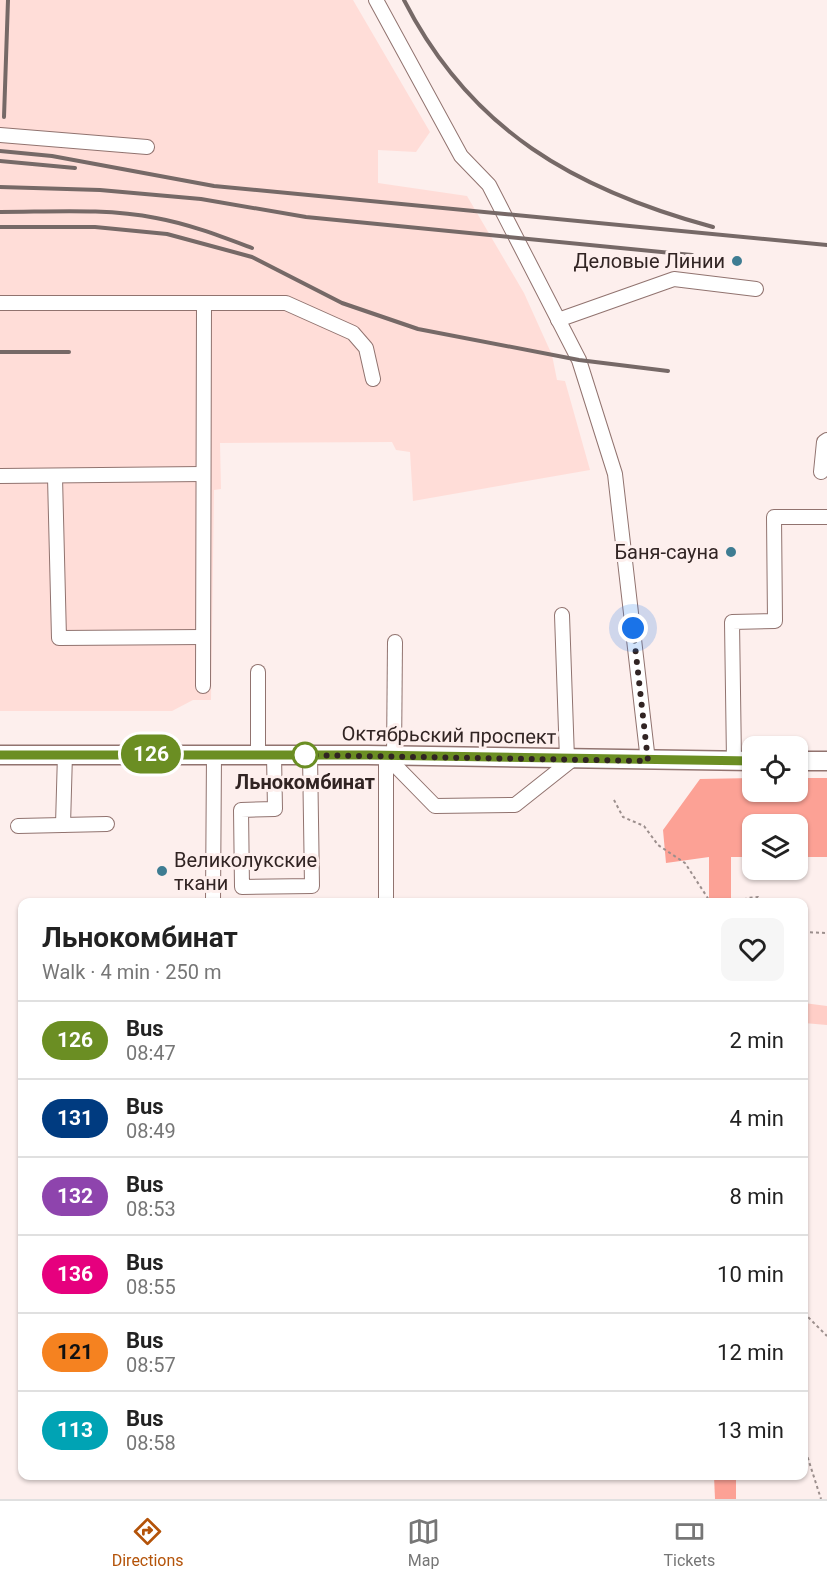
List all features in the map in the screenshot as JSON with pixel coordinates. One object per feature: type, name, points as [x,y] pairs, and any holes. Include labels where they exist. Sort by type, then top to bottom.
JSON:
[{"type":"main road","name":"Октябрьский проспект","points":[[0,755],[214,754],[742,761]]},
{"type":"main road","points":[[808,761],[827,761]]},
{"type":"street","points":[[376,0],[461,156],[489,185],[579,360],[615,474],[648,761]]},
{"type":"street","points":[[0,135],[147,147]]},
{"type":"street","points":[[558,320],[674,279],[756,289]]},
{"type":"street","points":[[0,303],[286,303],[353,333],[366,348],[373,379]]},
{"type":"street","points":[[203,686],[204,303]]},
{"type":"street","points":[[821,472],[824,442],[827,440]]},
{"type":"street","points":[[0,476],[203,474]]},
{"type":"street","points":[[56,477],[58,638],[203,637]]},
{"type":"street","points":[[734,761],[732,622],[775,621],[774,517],[827,517]]},
{"type":"street","points":[[390,756],[435,806],[514,805],[570,759],[562,615]]},
{"type":"street","points":[[386,898],[395,642]]},
{"type":"street","points":[[258,672],[266,755],[275,809],[241,810],[242,887],[312,886],[310,755]]},
{"type":"street","points":[[63,825],[65,754]]},
{"type":"street","points":[[213,898],[214,754]]},
{"type":"street","points":[[18,826],[107,824]]},
{"type":"path","points":[[614,800],[623,817],[644,826],[658,845],[685,863],[708,898]]},
{"type":"path","points":[[808,932],[827,933]]},
{"type":"path","points":[[808,1317],[827,1336]]},
{"type":"path","points":[[808,1458],[821,1499]]},
{"type":"shaded area","points":[[0,0],[353,0],[430,132],[416,152],[378,150],[378,183],[467,196],[524,293],[552,355],[557,380],[565,381],[590,470],[413,501],[410,452],[396,450],[392,442],[220,443],[221,489],[214,490],[211,700],[193,700],[172,711],[0,711]]},
{"type":"shaded area","points":[[742,778],[742,802],[808,802],[808,778],[827,778],[827,857],[808,857],[808,814],[742,814],[742,857],[731,857],[731,898],[709,898],[709,857],[666,863],[663,830],[700,779]]},
{"type":"shaded area","points":[[808,1004],[827,1006],[827,1025],[808,1023]]},
{"type":"shaded area","points":[[714,1480],[736,1480],[736,1499],[715,1499]]},
{"type":"railway","points":[[4,117],[8,0]]},
{"type":"railway","points":[[404,0],[431,46],[461,86],[495,120],[532,149],[616,194],[663,212],[713,227]]},
{"type":"railway","points":[[0,151],[52,156],[214,186],[827,245]]},
{"type":"railway","points":[[0,161],[75,168]]},
{"type":"railway","points":[[0,187],[100,190],[201,199],[306,217],[692,255]]},
{"type":"railway","points":[[0,212],[78,211],[137,215],[192,227],[252,248]]},
{"type":"railway","points":[[0,227],[95,227],[167,234],[252,257],[342,303],[418,329],[579,360],[668,371]]},
{"type":"railway","points":[[0,352],[69,352]]},
{"type":"bus line","name":"126","points":[[0,755],[258,754],[742,761]]},
{"type":"place","name":"Деловые Линии","points":[[737,261]]},
{"type":"place","name":"Баня-сауна","points":[[731,552]]},
{"type":"place","name":"Льнокомбинат","points":[[305,755]]},
{"type":"place","name":"Великолукские ткани","points":[[162,871]]},
{"type":"route","points":[[305,755],[648,761],[633,628]]}]
